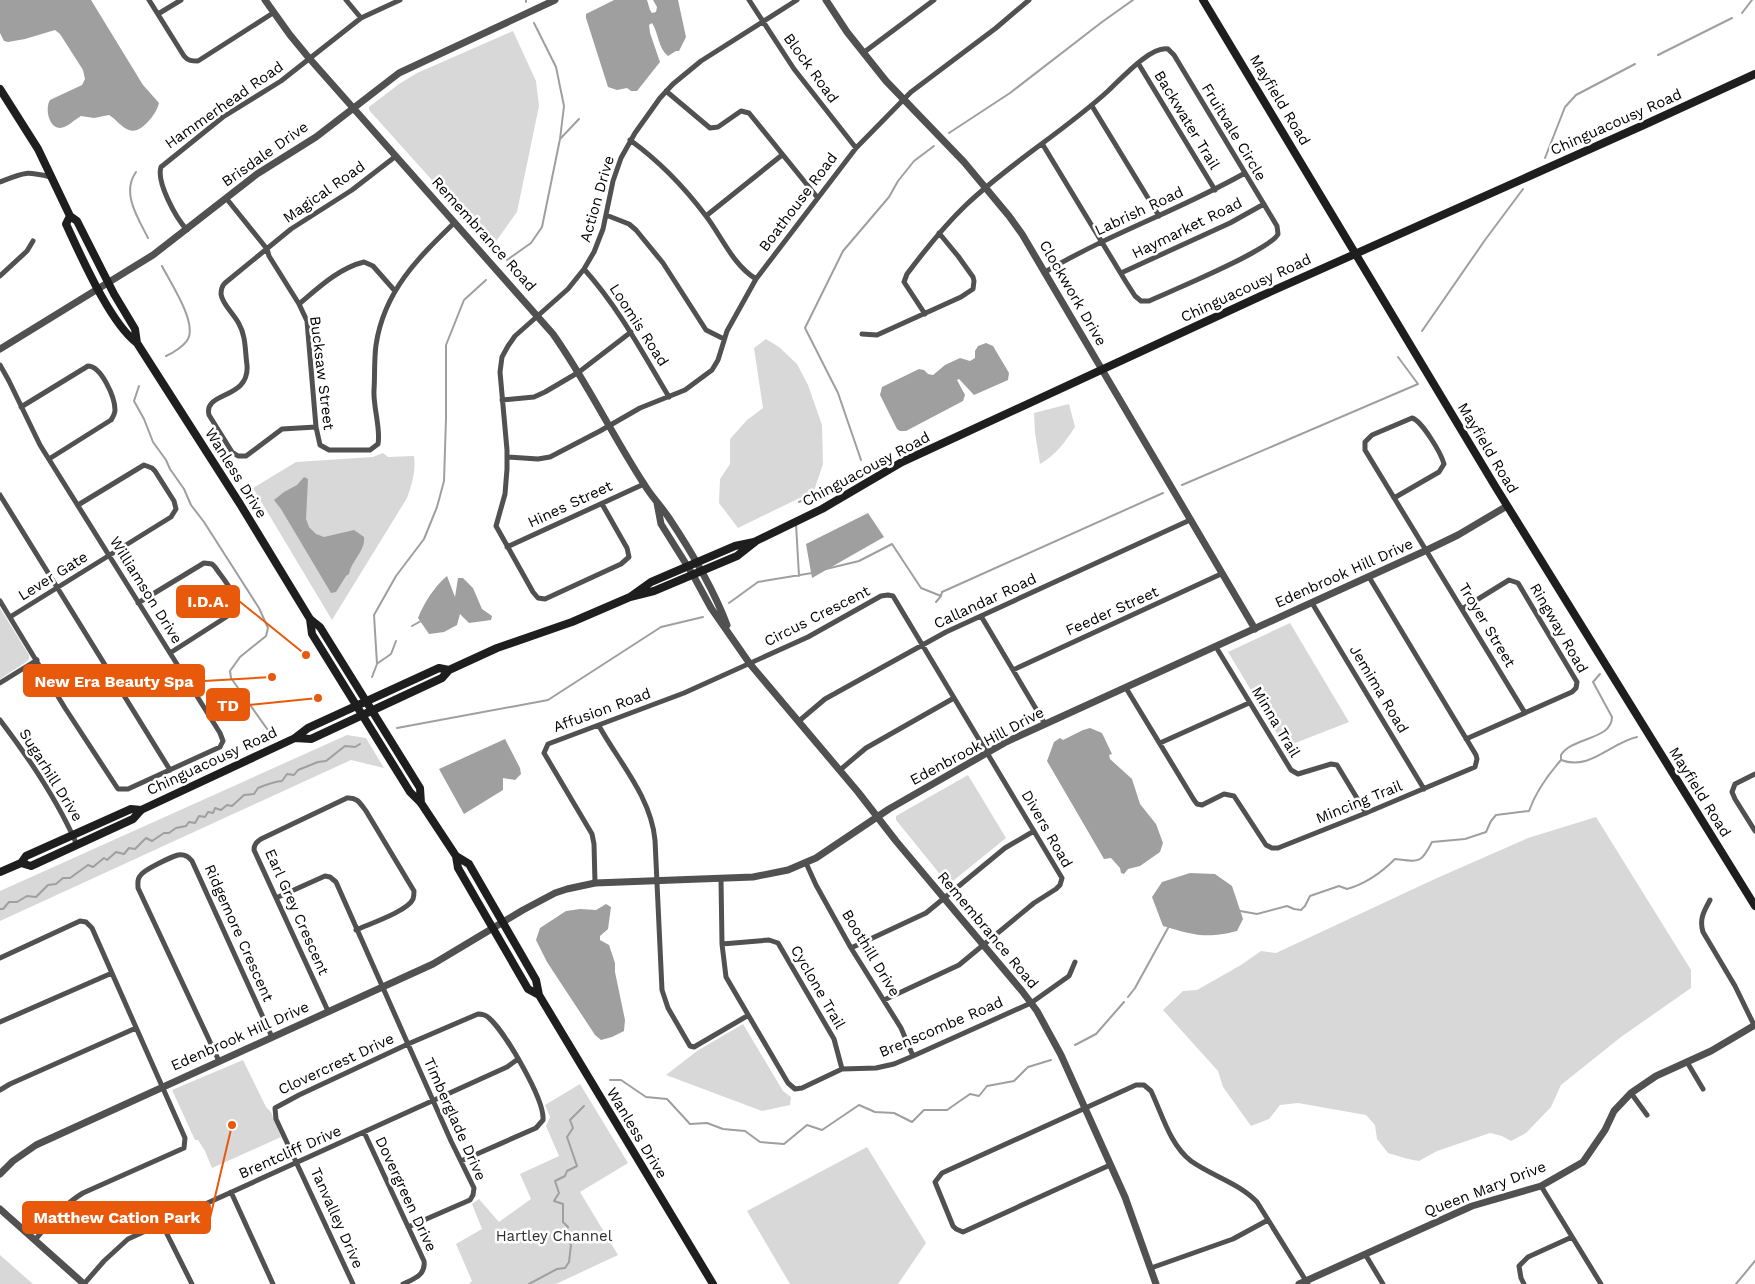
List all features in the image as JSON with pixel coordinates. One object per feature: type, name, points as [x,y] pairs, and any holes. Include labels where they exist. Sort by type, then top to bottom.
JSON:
[{"type":"main road","name":"Mayfield Road","points":[[1203,0],[1507,506],[1755,906]]},
{"type":"main road","name":"Chinguacousy Road","points":[[295,738],[311,739],[442,678],[449,670],[497,648],[572,622],[630,597],[654,591],[737,556],[756,541],[822,509],[902,462],[1355,254],[1755,74]]},
{"type":"main road","name":"Wanless Drive","points":[[0,89],[38,149],[70,216],[77,221],[108,283],[135,329],[137,343]]},
{"type":"main road","name":"Wanless Drive","points":[[70,216],[66,224],[99,289],[127,336],[137,343],[240,504],[310,619],[320,627],[373,710],[420,788],[421,802]]},
{"type":"main road","name":"Chinguacousy Road","points":[[630,597],[651,582],[734,546],[756,541]]},
{"type":"main road","name":"Wanless Drive","points":[[310,619],[312,634],[410,792],[421,802],[456,856],[458,868],[528,989],[539,995]]},
{"type":"main road","name":"Chinguacousy Road","points":[[21,862],[31,866],[133,819],[141,810],[295,738],[308,728],[357,705],[440,668],[449,670]]},
{"type":"main road","name":"Chinguacousy Road","points":[[0,872],[21,862],[26,856],[130,808],[141,810]]},
{"type":"main road","name":"Wanless Drive","points":[[456,856],[469,864],[536,980],[539,995],[712,1284]]},
{"type":"street","points":[[149,0],[184,56],[192,61],[198,60],[273,13]]},
{"type":"street","points":[[158,14],[181,0]]},
{"type":"street","name":"Remembrance Road","points":[[265,0],[309,58],[553,334],[579,372],[644,484],[669,518],[696,563],[697,573]]},
{"type":"street","points":[[346,0],[361,18]]},
{"type":"street","points":[[309,58],[361,18],[400,0]]},
{"type":"street","name":"Brisdale Drive","points":[[0,350],[153,255],[257,174],[316,136],[399,73],[555,0]]},
{"type":"street","name":"Block Road","points":[[749,0],[794,69],[856,148]]},
{"type":"street","name":"Action Drive","points":[[602,504],[629,553],[629,557],[621,564],[545,599],[541,599],[533,592],[497,529],[496,523],[504,494],[508,457],[500,372],[502,357],[510,342],[568,289],[584,269],[598,242],[616,171],[630,140],[666,91],[701,61],[797,0]]},
{"type":"street","name":"Clockwork Drive","points":[[826,0],[863,53],[903,100],[964,162],[1016,224],[1254,629]]},
{"type":"street","points":[[863,53],[934,0]]},
{"type":"street","points":[[1019,0],[1023,6]]},
{"type":"street","name":"Boathouse Road","points":[[508,457],[538,459],[550,457],[640,408],[686,390],[712,370],[718,360],[724,339],[756,279],[816,197],[856,148],[903,100],[1029,0]]},
{"type":"street","name":"Fruitvale Circle","points":[[925,314],[904,282],[907,274],[939,233],[985,187],[1043,145],[1092,106],[1138,63],[1160,48],[1171,51],[1278,226],[1278,234],[1273,241],[1244,257],[1149,301],[1140,301],[1135,296],[1043,145]]},
{"type":"street","name":"Hammerhead Road","points":[[187,230],[178,220],[172,209],[160,176],[161,166],[218,121],[281,81],[309,58]]},
{"type":"street","name":"Backwater Trail","points":[[1138,63],[1215,190]]},
{"type":"street","points":[[666,91],[710,128],[718,127],[737,112],[745,111],[752,117],[816,197]]},
{"type":"street","points":[[1092,106],[1158,216]]},
{"type":"street","points":[[630,140],[668,172],[706,216],[742,269],[756,279]]},
{"type":"street","points":[[706,216],[782,155]]},
{"type":"street","name":"Magical Road","points":[[316,427],[282,429],[249,454],[238,456],[232,452],[209,415],[208,408],[212,402],[242,386],[248,373],[244,338],[240,325],[222,299],[222,286],[301,223],[352,190],[396,156]]},
{"type":"street","points":[[0,182],[24,172],[51,177]]},
{"type":"street","name":"Labrish Road","points":[[1045,272],[1074,255],[1215,190],[1245,173]]},
{"type":"street","name":"Bucksaw Street","points":[[226,198],[267,249],[269,256],[299,304],[307,321],[316,427],[320,445],[329,450],[370,450],[378,444],[374,398],[376,343],[381,324],[395,291],[416,260],[455,222]]},
{"type":"street","name":"Haymarket Road","points":[[1121,273],[1230,223],[1264,204]]},
{"type":"street","points":[[606,215],[629,224],[636,230],[663,263],[706,330],[724,339]]},
{"type":"street","points":[[862,334],[877,335],[968,294],[973,289],[974,281],[968,270],[939,233]]},
{"type":"street","points":[[0,276],[27,251],[33,241]]},
{"type":"street","points":[[299,304],[334,276],[353,265],[364,262],[372,266],[395,291]]},
{"type":"street","name":"Loomis Road","points":[[584,269],[611,301],[632,332],[668,397]]},
{"type":"street","points":[[502,400],[540,395],[579,372],[632,332]]},
{"type":"street","name":"Williamson Drive","points":[[0,365],[10,380],[35,437],[220,732],[223,741],[218,749],[128,789],[118,789],[115,787],[0,601]]},
{"type":"street","points":[[21,406],[88,366],[96,368],[109,388],[116,411],[114,416],[49,459]]},
{"type":"street","name":"Troyer Street","points":[[1394,498],[1438,472],[1444,464],[1423,427],[1416,419],[1409,419],[1372,436],[1365,442],[1365,450],[1394,498],[1427,550],[1525,713]]},
{"type":"street","name":"Lever Gate","points":[[10,617],[171,517],[175,513],[176,505],[155,471],[144,465],[78,505]]},
{"type":"street","name":"Hines Street","points":[[507,547],[644,484]]},
{"type":"street","points":[[0,495],[170,770]]},
{"type":"street","name":"Remembrance Road","points":[[657,503],[661,524],[687,567],[697,573],[718,602],[731,635],[750,664],[840,770],[1031,1003],[1061,1056],[1125,1197],[1156,1284]]},
{"type":"street","name":"Edenbrook Hill Drive","points":[[0,1174],[13,1161],[36,1145],[219,1060],[434,964],[555,893],[595,883],[760,876],[788,870],[806,863],[840,844],[907,798],[1006,742],[1427,550],[1458,535],[1507,506]]},
{"type":"street","name":"Callandar Road","points":[[799,721],[825,699],[923,645],[981,616],[1190,520]]},
{"type":"street","points":[[138,603],[204,563],[212,564],[215,567],[237,603],[234,612],[170,653]]},
{"type":"street","name":"Feeder Street","points":[[1013,670],[1221,574]]},
{"type":"street","name":"Mincing Trail","points":[[1126,688],[1197,804],[1206,804],[1224,794],[1234,796],[1266,845],[1272,848],[1278,848],[1366,813],[1474,767],[1477,759],[1466,739],[1369,577]]},
{"type":"street","name":"Ringway Road","points":[[1462,609],[1509,580],[1516,582],[1577,682],[1574,691],[1466,739]]},
{"type":"street","name":"Circus Crescent","points":[[750,664],[808,637],[881,596],[888,595],[895,599],[988,753]]},
{"type":"street","name":"Jemima Road","points":[[1312,602],[1424,789]]},
{"type":"street","points":[[981,616],[1046,724]]},
{"type":"street","name":"Minna Trail","points":[[1216,647],[1293,772],[1300,774],[1331,764],[1336,765],[1366,813]]},
{"type":"street","points":[[0,683],[37,660]]},
{"type":"street","name":"Affusion Road","points":[[595,883],[592,834],[544,753],[546,747],[552,742],[684,693],[750,664]]},
{"type":"street","points":[[840,770],[866,748],[954,698]]},
{"type":"street","points":[[1160,744],[1249,703]]},
{"type":"street","name":"Sugarhill Drive","points":[[0,720],[18,743],[68,824],[77,845]]},
{"type":"street","points":[[599,726],[644,800],[654,830],[662,990],[668,1008],[690,1046],[694,1047],[747,1016]]},
{"type":"street","name":"Divers Road","points":[[884,1000],[955,968],[1034,903],[1060,885],[1062,878],[1060,874],[988,753]]},
{"type":"street","points":[[1755,774],[1735,784],[1732,792],[1755,832]]},
{"type":"street","name":"Earl Grey Crescent","points":[[328,1011],[254,850],[256,842],[347,798],[358,800],[414,891],[414,897],[409,904],[400,910],[356,930]]},
{"type":"street","points":[[851,948],[920,918],[1005,848],[1034,831]]},
{"type":"street","name":"Ridgemore Crescent","points":[[219,1060],[138,888],[138,880],[145,870],[180,855],[189,857],[272,1036]]},
{"type":"street","name":"Boothill Drive","points":[[806,863],[816,886],[851,948],[901,1028],[913,1056]]},
{"type":"street","name":"Timberglade Drive","points":[[276,898],[325,876],[330,877],[336,882],[381,988],[474,1188],[470,1200],[408,1226]]},
{"type":"street","name":"Brenscombe Road","points":[[721,879],[722,944],[726,977],[747,1016],[792,1088],[802,1088],[842,1069],[876,1068],[894,1064],[913,1056],[1031,1003],[1069,976],[1075,962]]},
{"type":"street","points":[[1710,900],[1702,913],[1701,926],[1703,932],[1735,986],[1755,1025]]},
{"type":"street","points":[[0,958],[80,921],[86,922],[92,928],[185,1138],[184,1148],[83,1193],[70,1201],[56,1214],[35,1240]]},
{"type":"street","name":"Cyclone Trail","points":[[722,944],[770,940],[778,943],[834,1039],[842,1069]]},
{"type":"street","points":[[0,1022],[112,973]]},
{"type":"street","points":[[408,1044],[478,1014],[484,1014],[495,1025],[531,1081],[542,1106],[544,1120],[536,1128],[461,1161]]},
{"type":"street","name":"Queen Mary Drive","points":[[1304,1283],[1472,1206],[1541,1186],[1583,1162],[1605,1130],[1614,1112],[1630,1093],[1656,1076],[1711,1051],[1755,1025]]},
{"type":"street","points":[[0,1090],[136,1028]]},
{"type":"street","name":"Clovercrest Drive","points":[[298,1162],[276,1119],[275,1108],[408,1044]]},
{"type":"street","name":"Brentcliff Drive","points":[[84,1284],[104,1261],[128,1240],[507,1067],[518,1059]]},
{"type":"street","points":[[1687,1062],[1703,1089]]},
{"type":"street","points":[[1110,1166],[963,1232],[959,1232],[953,1226],[935,1186],[935,1182],[942,1174],[1136,1085],[1146,1086],[1151,1090],[1173,1139],[1182,1152],[1200,1166],[1249,1194],[1257,1202],[1304,1283]]},
{"type":"street","points":[[1630,1093],[1647,1115]]},
{"type":"street","name":"Dovergreen Drive","points":[[364,1132],[424,1261],[425,1267],[418,1277],[403,1284]]},
{"type":"street","name":"Tanvalley Drive","points":[[298,1162],[353,1284]]},
{"type":"street","points":[[1541,1186],[1600,1284]]},
{"type":"street","points":[[231,1192],[272,1284]]},
{"type":"street","points":[[0,1209],[84,1284]]},
{"type":"street","points":[[1150,1268],[1233,1239],[1268,1220]]},
{"type":"street","points":[[162,1224],[192,1284]]},
{"type":"street","points":[[1524,1284],[1519,1266],[1528,1257],[1572,1237]]},
{"type":"street","points":[[1365,1254],[1383,1284]]},
{"type":"green space","points":[[513,31],[536,81],[539,106],[517,212],[492,247],[369,110],[369,107],[417,73]]},
{"type":"green space","points":[[766,339],[779,347],[797,364],[808,385],[822,425],[823,464],[814,491],[738,528],[719,503],[720,479],[730,464],[730,439],[747,420],[763,408],[754,348]]},
{"type":"green space","points":[[1069,404],[1075,427],[1064,443],[1040,464],[1034,413]]},
{"type":"green space","points":[[383,453],[388,457],[414,456],[414,472],[407,498],[332,620],[253,488],[296,462],[373,457]]},
{"type":"green space","points":[[0,608],[29,655],[29,659],[0,679]]},
{"type":"green space","points":[[1290,623],[1349,722],[1285,747],[1228,652]]},
{"type":"green space","points":[[347,735],[366,738],[384,768],[351,760],[0,921],[0,891]]},
{"type":"green space","points":[[968,775],[1006,838],[946,885],[939,873],[896,820],[896,816]]},
{"type":"green space","points":[[1596,817],[1691,970],[1691,988],[1621,1037],[1561,1085],[1551,1107],[1526,1133],[1511,1141],[1490,1133],[1437,1151],[1419,1161],[1388,1153],[1377,1139],[1375,1125],[1366,1115],[1298,1103],[1280,1105],[1269,1119],[1251,1126],[1223,1087],[1218,1071],[1163,1010],[1183,991],[1197,990],[1241,965],[1261,951],[1276,953],[1528,838]]},
{"type":"green space","points":[[743,1024],[783,1091],[791,1097],[790,1105],[762,1111],[666,1075],[697,1051]]},
{"type":"green space","points":[[243,1060],[266,1107],[271,1112],[281,1137],[212,1168],[205,1151],[198,1140],[195,1140],[172,1090]]},
{"type":"green space","name":"Hartley Channel","points":[[580,1084],[628,1163],[580,1192],[618,1255],[556,1284],[469,1284],[472,1281],[456,1244],[482,1229],[472,1204],[479,1199],[499,1222],[531,1199],[520,1174],[559,1156],[546,1126],[550,1117],[545,1105]]},
{"type":"green space","points":[[867,1147],[926,1243],[898,1284],[790,1284],[747,1211]]},
{"type":"green space","points":[[0,1255],[33,1284],[0,1284]]},
{"type":"shaded area","points":[[0,0],[91,0],[143,85],[159,103],[152,117],[143,126],[134,131],[126,129],[109,115],[94,118],[81,116],[65,127],[56,127],[49,117],[48,108],[50,100],[82,85],[85,79],[83,70],[60,34],[55,30],[25,39],[4,41],[0,33]]},
{"type":"shaded area","points":[[614,0],[647,0],[652,13],[656,12],[657,7],[653,0],[678,0],[686,37],[679,51],[668,56],[660,45],[652,23],[649,25],[660,62],[637,91],[631,91],[627,88],[617,90],[608,87],[586,18],[586,14]]},
{"type":"shaded area","points":[[986,343],[993,346],[1009,373],[1008,380],[974,395],[959,379],[957,380],[965,395],[963,401],[906,431],[897,429],[880,395],[882,387],[919,369],[933,375],[945,365],[960,358],[970,361],[975,358],[975,351],[978,346]]},
{"type":"shaded area","points":[[304,477],[308,479],[306,519],[309,527],[316,534],[324,537],[354,530],[364,537],[361,551],[352,565],[349,574],[336,592],[331,593],[274,500],[297,485]]},
{"type":"shaded area","points":[[868,513],[884,537],[812,578],[806,544]]},
{"type":"shaded area","points":[[447,576],[455,597],[458,578],[463,578],[473,588],[482,609],[492,616],[491,620],[469,623],[460,614],[457,625],[444,632],[429,634],[418,618],[430,596]]},
{"type":"shaded area","points":[[1090,728],[1102,733],[1112,754],[1109,755],[1110,759],[1132,779],[1140,804],[1156,824],[1163,843],[1160,852],[1140,866],[1128,869],[1124,874],[1121,873],[1120,868],[1111,858],[1104,859],[1047,761],[1054,742],[1060,738],[1063,740]]},
{"type":"shaded area","points":[[505,739],[520,768],[521,774],[515,780],[503,778],[503,790],[464,814],[439,769]]},
{"type":"shaded area","points":[[1190,873],[1215,874],[1232,886],[1243,919],[1237,931],[1217,935],[1200,935],[1163,926],[1152,897],[1162,882]]},
{"type":"shaded area","points":[[606,904],[611,907],[608,929],[600,936],[600,940],[609,945],[615,963],[615,972],[625,1020],[624,1031],[601,1040],[595,1035],[547,962],[536,940],[540,928],[566,911],[580,909],[596,910]]},
{"type":"waterway","points":[[949,133],[1010,93],[1133,0]]},
{"type":"waterway","points":[[1742,13],[1752,0]]},
{"type":"waterway","points":[[1658,55],[1732,18]]},
{"type":"waterway","points":[[507,260],[531,243],[542,227],[560,139],[564,106],[556,67],[534,23]]},
{"type":"waterway","points":[[1545,158],[1565,107],[1576,95],[1635,64]]},
{"type":"waterway","points":[[560,139],[579,119]]},
{"type":"waterway","points":[[861,460],[838,393],[805,328],[843,251],[889,197],[898,181],[914,161],[934,146]]},
{"type":"waterway","points":[[136,172],[130,188],[131,197],[136,214],[148,238]]},
{"type":"waterway","points":[[1422,331],[1523,189]]},
{"type":"waterway","points":[[162,266],[186,313],[190,332],[184,344],[166,356]]},
{"type":"waterway","points":[[372,677],[377,664],[374,615],[396,576],[424,539],[437,507],[444,481],[446,345],[464,300],[486,280]]},
{"type":"waterway","points":[[1182,485],[1418,384],[1398,357]]},
{"type":"waterway","points":[[139,386],[134,401],[144,419],[153,442],[184,489],[191,505],[259,608],[268,628],[266,636],[240,657],[230,671],[231,678],[270,733]]},
{"type":"waterway","points":[[799,502],[864,470]]},
{"type":"waterway","points":[[936,602],[942,592],[1163,493]]},
{"type":"waterway","points":[[796,524],[799,576]]},
{"type":"waterway","points":[[826,569],[859,561],[892,544],[921,588],[941,596]]},
{"type":"waterway","points":[[729,603],[758,582],[812,573]]},
{"type":"waterway","points":[[397,728],[548,700],[661,627],[703,617]]},
{"type":"waterway","points":[[412,626],[421,621]]},
{"type":"waterway","points":[[378,663],[391,654],[396,641]]},
{"type":"waterway","points":[[1561,760],[1561,755],[1566,749],[1599,734],[1606,730],[1610,724],[1612,717],[1593,682],[1600,674]]},
{"type":"waterway","points":[[1240,911],[1257,914],[1287,906],[1301,910],[1310,896],[1339,886],[1347,889],[1367,881],[1395,859],[1414,861],[1422,858],[1432,842],[1465,839],[1486,832],[1496,815],[1529,811],[1542,784],[1561,760],[1581,762],[1591,759],[1627,740],[1637,737]]},
{"type":"waterway","points":[[0,909],[3,909],[9,902],[17,902],[27,896],[36,897],[48,885],[56,884],[63,878],[70,878],[88,865],[93,867],[104,858],[107,860],[116,852],[124,854],[129,848],[135,849],[146,838],[152,841],[164,833],[169,833],[176,828],[186,826],[189,822],[195,823],[199,816],[205,817],[208,812],[213,813],[215,808],[221,810],[227,805],[232,806],[244,795],[254,794],[258,788],[282,781],[287,774],[294,775],[298,770],[326,761],[345,746],[355,747],[360,744]]},
{"type":"waterway","points":[[1128,997],[1135,988],[1168,928]]},
{"type":"waterway","points":[[1075,1045],[1096,1034],[1124,1002]]},
{"type":"waterway","points":[[610,1080],[621,1080],[646,1097],[667,1099],[690,1124],[707,1123],[723,1129],[745,1131],[760,1142],[784,1144],[807,1125],[822,1130],[859,1105],[875,1112],[894,1113],[912,1122],[924,1110],[947,1110],[970,1094],[979,1096],[987,1086],[1014,1081],[1028,1067],[1051,1060]]},
{"type":"waterway","points":[[529,1284],[557,1269],[565,1268],[569,1262],[571,1245],[564,1236],[568,1227],[563,1222],[563,1204],[554,1201],[559,1193],[555,1181],[565,1176],[567,1171],[577,1166],[567,1137],[573,1128],[570,1120],[584,1106]]},
{"type":"waterway","points":[[1736,1284],[1755,1261]]},
{"type":"place","name":"I.D.A.","points":[[306,655]]},
{"type":"place","name":"New Era Beauty Spa","points":[[272,677]]},
{"type":"place","name":"TD","points":[[318,698]]},
{"type":"place","name":"Matthew Cation Park","points":[[232,1125]]}]
